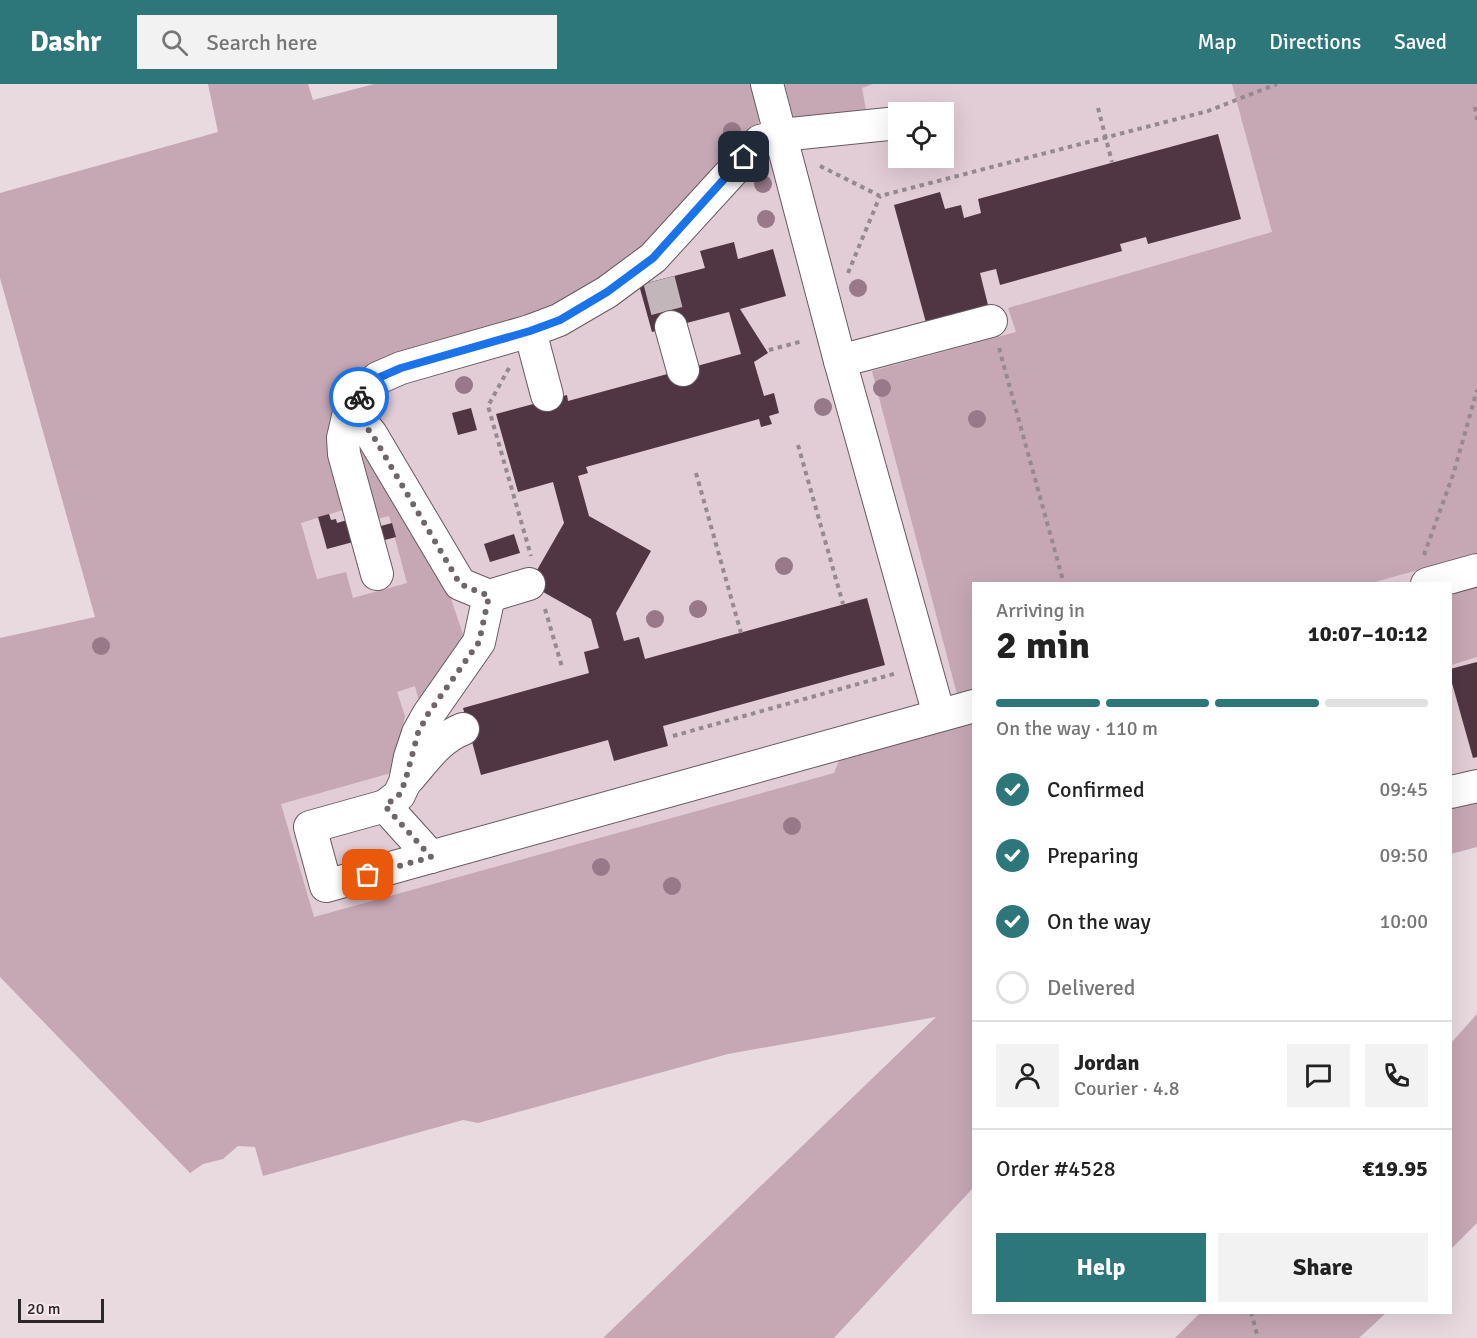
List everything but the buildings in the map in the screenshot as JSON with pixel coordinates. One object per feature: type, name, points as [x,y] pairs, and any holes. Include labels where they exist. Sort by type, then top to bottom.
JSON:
[{"type":"lane","points":[[767,84],[840,361],[939,715]]},
{"type":"lane","points":[[377,574],[344,454],[342,438],[350,408],[378,378],[401,368],[530,331],[560,320],[600,296],[656,269],[760,141],[783,141],[888,125]]},
{"type":"lane","points":[[840,361],[992,321]]},
{"type":"lane","points":[[671,327],[683,370]]},
{"type":"lane","points":[[530,331],[548,395]]},
{"type":"lane","points":[[350,408],[372,434],[460,584],[489,596],[535,583]]},
{"type":"lane","points":[[1425,572],[1477,570]]},
{"type":"lane","points":[[489,596],[479,642],[423,724],[399,795],[385,806],[310,827],[326,886],[972,707]]},
{"type":"lane","points":[[405,782],[442,741],[452,733],[463,729]]},
{"type":"lane","points":[[1452,792],[1477,786]]},
{"type":"lane","points":[[385,806],[431,857]]},
{"type":"path","points":[[783,141],[880,196],[1208,111],[1277,84]]},
{"type":"path","points":[[1474,107],[1477,120]]},
{"type":"path","points":[[1098,108],[1112,162]]},
{"type":"path","points":[[848,273],[880,196]]},
{"type":"path","points":[[992,321],[1063,582]]},
{"type":"path","points":[[530,331],[488,406],[535,583],[562,667]]},
{"type":"path","points":[[1425,572],[1477,390]]},
{"type":"path","points":[[798,445],[843,604]]},
{"type":"path","points":[[696,473],[741,633]]},
{"type":"path","points":[[673,736],[925,666]]},
{"type":"path","points":[[1252,1314],[1258,1338]]},
{"type":"shaded area","points":[[208,84],[308,84],[313,100],[374,84],[757,84],[761,115],[755,132],[642,255],[546,313],[365,368],[340,389],[331,421],[330,445],[346,509],[301,523],[317,579],[346,572],[353,598],[407,583],[389,516],[377,519],[356,446],[374,465],[451,599],[467,646],[420,705],[415,686],[397,692],[405,716],[403,725],[406,733],[391,773],[281,804],[314,917],[834,773],[844,749],[972,714],[972,1189],[834,1338],[603,1338],[936,1017],[728,1054],[478,1123],[463,1120],[263,1176],[255,1147],[238,1146],[223,1159],[203,1164],[190,1173],[0,977],[0,638],[95,617],[0,278],[0,193],[218,132]]},
{"type":"shaded area","points":[[424,84],[1477,84],[1477,838],[1452,845],[1452,582],[972,582],[972,978],[265,1175],[0,198]]},
{"type":"shaded area","points":[[785,84],[873,84],[862,88],[867,115],[794,121]]},
{"type":"shaded area","points":[[1232,84],[1477,84],[1477,554],[1375,582],[972,582],[972,693],[958,698],[872,371],[1016,332],[1008,308],[1272,232]]},
{"type":"shaded area","points":[[1477,580],[1477,657],[1452,665],[1452,586]]},
{"type":"shaded area","points":[[1477,797],[1477,847],[1452,854],[1452,803]]},
{"type":"shaded area","points":[[1477,1014],[1477,1223],[1452,1248],[1452,1042]]},
{"type":"shaded area","points":[[1199,1314],[1385,1314],[1359,1338],[1175,1338]]},
{"type":"tunnel","points":[[659,280],[671,327]]},
{"type":"way so far","points":[[359,397],[350,408],[372,434],[460,584],[489,596],[479,642],[428,714],[418,733],[405,782],[399,795],[385,806],[431,857],[368,875]]},
{"type":"route","points":[[359,397],[378,378],[401,368],[530,331],[560,320],[607,292],[653,258],[744,157]]}]
